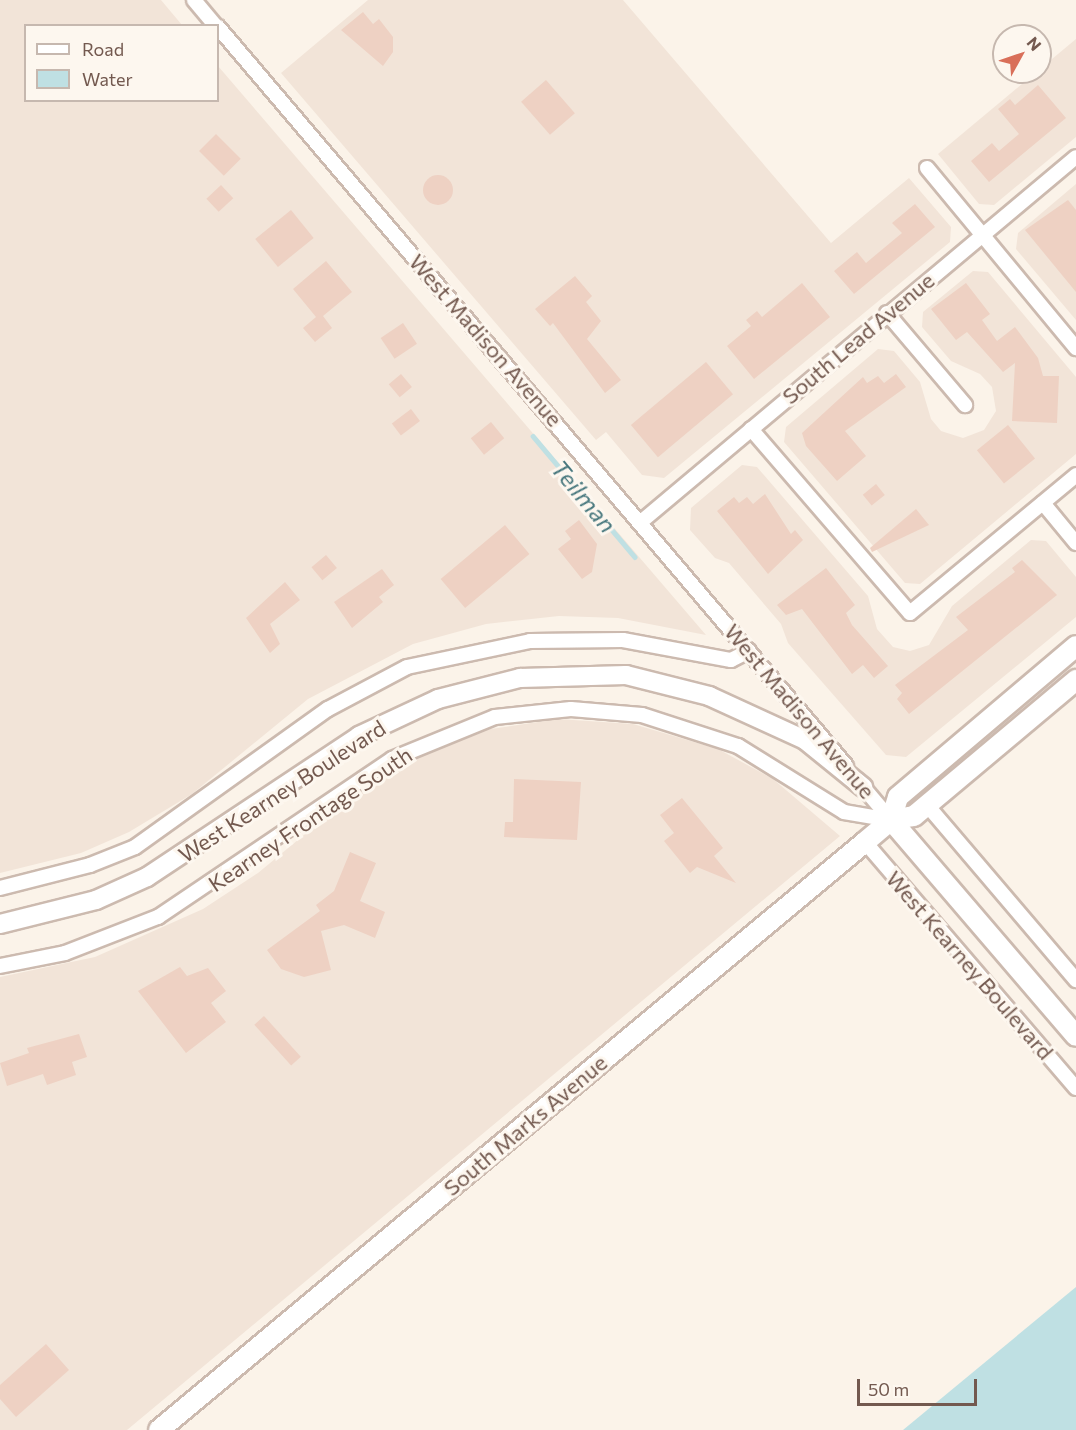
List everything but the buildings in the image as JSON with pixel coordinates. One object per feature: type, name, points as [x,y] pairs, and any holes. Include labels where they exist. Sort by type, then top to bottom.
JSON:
[{"type":"main road","name":"South Marks Avenue","points":[[891,820],[898,798],[1076,646]]},
{"type":"main road","name":"South Marks Avenue","points":[[159,1430],[891,820],[914,816],[1076,680]]},
{"type":"main road","name":"West Kearney Boulevard","points":[[891,820],[1076,1036]]},
{"type":"street","name":"West Madison Avenue","points":[[194,0],[215,24]]},
{"type":"street","name":"West Madison Avenue","points":[[219,28],[642,522],[891,820]]},
{"type":"street","name":"South Lead Avenue","points":[[642,522],[887,313],[1076,157]]},
{"type":"street","points":[[927,168],[1076,348]]},
{"type":"street","points":[[887,313],[965,405]]},
{"type":"street","points":[[751,429],[910,613],[1076,475]]},
{"type":"street","points":[[1043,503],[1076,543]]},
{"type":"street","points":[[0,888],[90,865],[135,847],[328,709],[407,668],[530,641],[623,640],[731,660],[750,651]]},
{"type":"street","name":"West Kearney Boulevard","points":[[0,924],[96,900],[147,877],[359,736],[438,699],[520,678],[626,675],[709,696],[805,740],[863,787]]},
{"type":"street","name":"Kearney Frontage South","points":[[0,966],[65,953],[158,917],[392,759],[495,717],[571,709],[642,715],[738,746],[844,812],[891,820]]},
{"type":"street","points":[[927,805],[1076,980]]},
{"type":"street","name":"West Kearney Boulevard","points":[[865,842],[1076,1088]]},
{"type":"shaded area","points":[[0,0],[161,0],[181,24],[24,24],[24,102],[219,102],[219,67],[706,635],[618,618],[559,616],[486,624],[413,644],[308,699],[192,794],[129,832],[81,853],[0,873]]},
{"type":"shaded area","points":[[368,0],[623,0],[831,243],[909,178],[951,227],[950,242],[664,478],[642,475],[606,432],[596,440],[281,73]]},
{"type":"shaded area","points":[[1076,39],[1076,137],[994,205],[979,204],[938,154],[1022,84],[1052,84],[1052,59]]},
{"type":"shaded area","points":[[1076,184],[1076,320],[1016,249],[1018,233]]},
{"type":"shaded area","points":[[973,271],[988,272],[1076,377],[1076,454],[920,584],[905,583],[784,442],[786,427],[878,349],[894,351],[920,382],[931,419],[941,431],[963,438],[984,430],[996,411],[992,387],[980,374],[951,361],[922,327],[923,312]]},
{"type":"shaded area","points":[[742,465],[757,467],[868,596],[877,629],[893,647],[910,651],[929,645],[952,606],[1031,540],[1046,541],[1076,577],[1076,617],[906,757],[886,755],[788,643],[781,624],[729,563],[715,558],[690,530],[691,508]]},
{"type":"shaded area","points":[[558,719],[633,724],[718,749],[773,779],[840,836],[127,1430],[0,1430],[0,977],[95,957],[203,909],[258,873],[363,786],[406,760],[484,730]]},
{"type":"water","points":[[1076,1287],[1076,1430],[903,1430]]},
{"type":"waterway","name":"Teilman","points":[[533,436],[635,557]]}]
